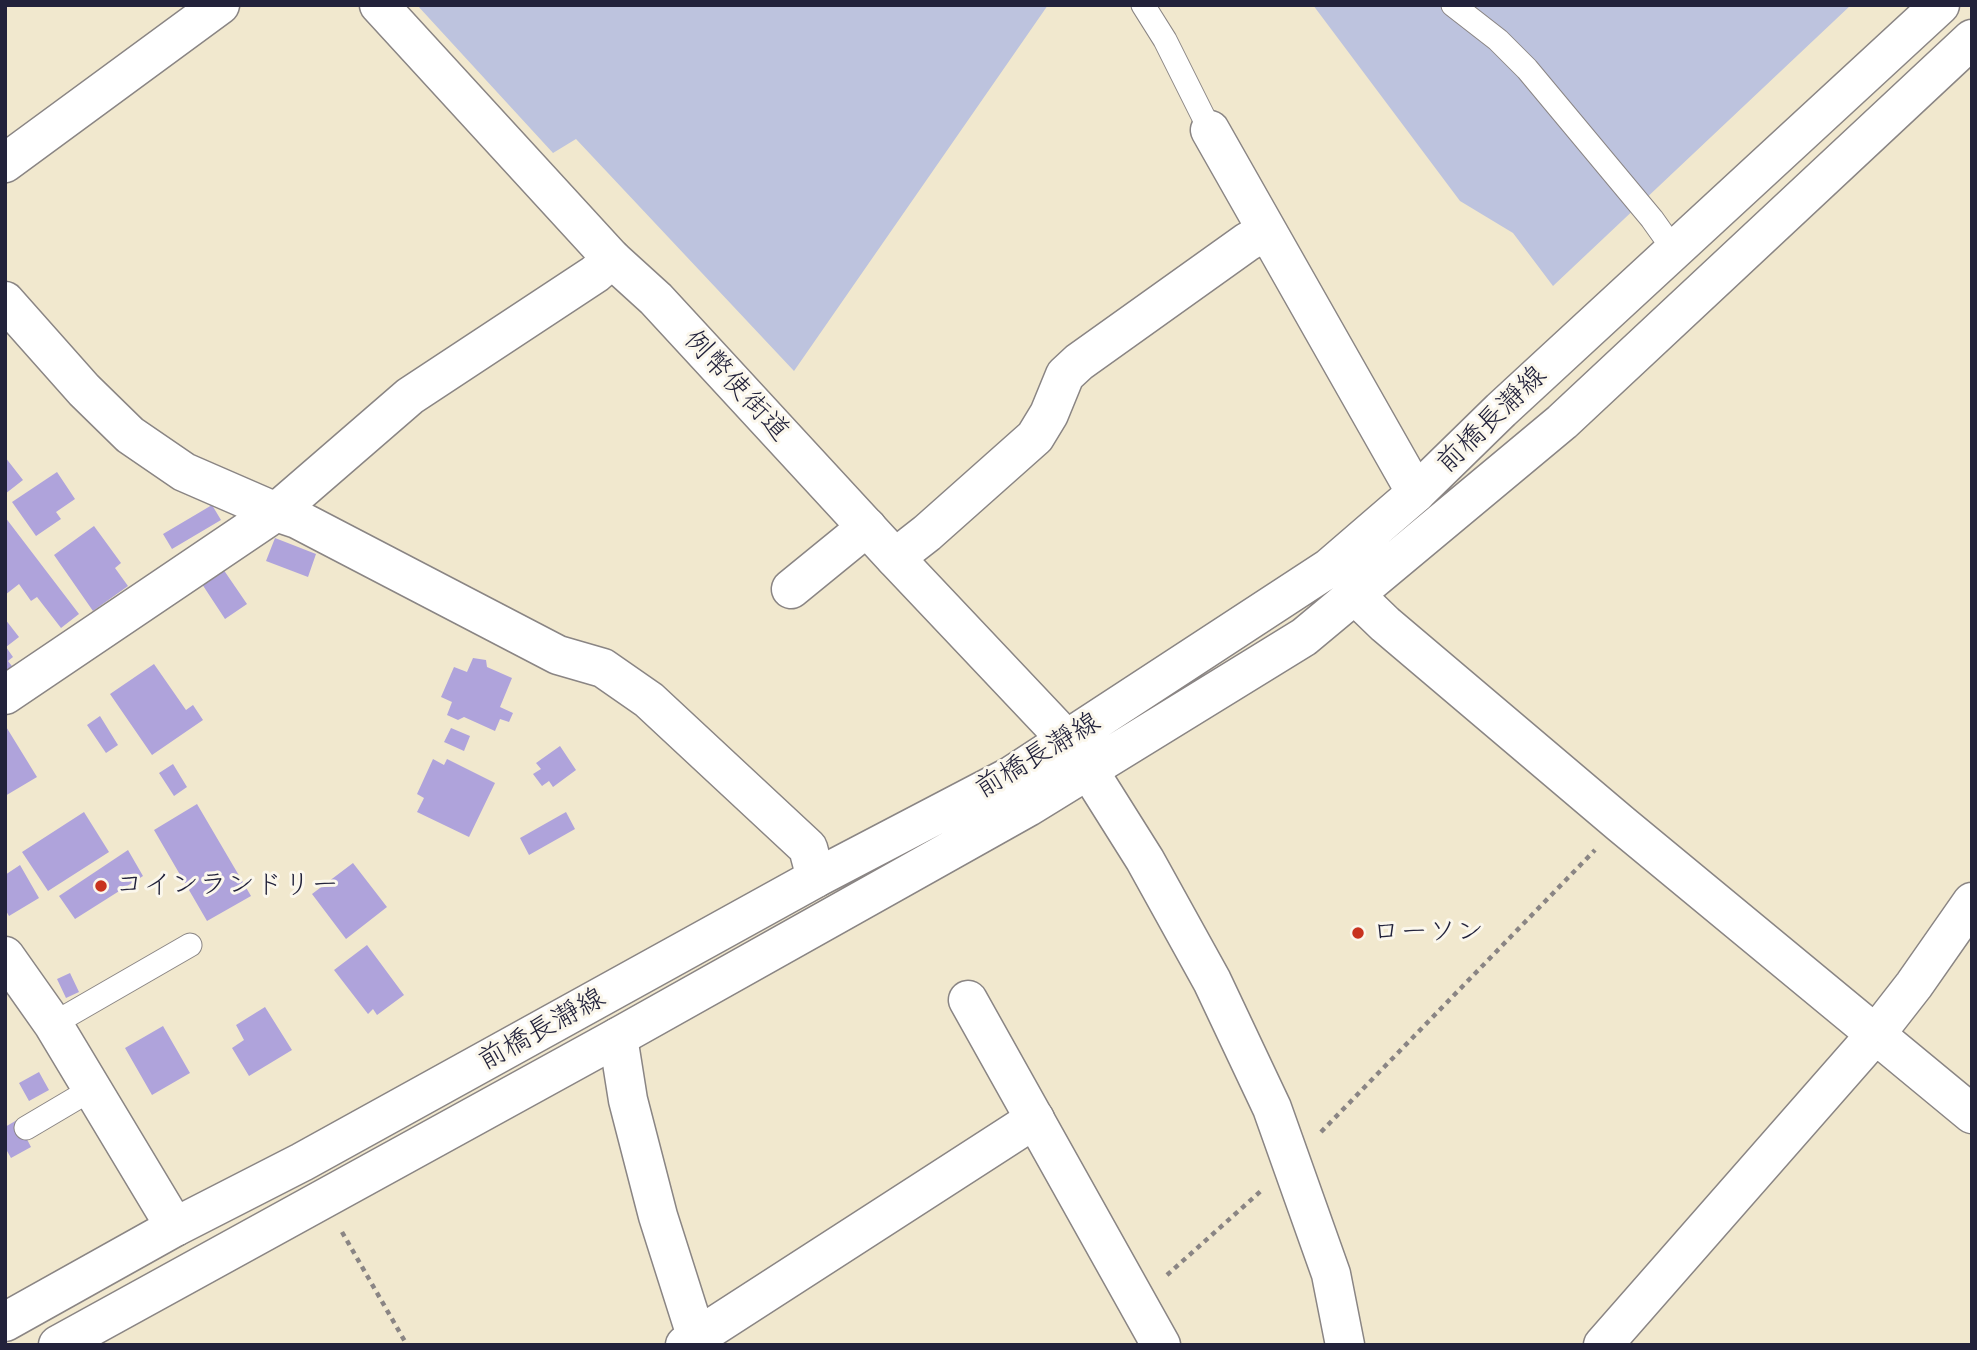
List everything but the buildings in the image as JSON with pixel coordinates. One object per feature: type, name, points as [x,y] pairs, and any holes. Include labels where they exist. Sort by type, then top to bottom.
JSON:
[{"type":"street","points":[[5,163],[220,5]]},
{"type":"street","name":"例幣使街道","points":[[379,5],[612,259],[656,299],[1078,756],[1145,860],[1212,981],[1272,1108],[1331,1274],[1345,1345]]},
{"type":"street","name":"前橋長瀞線","points":[[5,1321],[175,1227],[314,1156],[816,877],[1011,776],[1078,756],[1329,568],[1416,493],[1501,410],[1940,5]]},
{"type":"street","name":"前橋長瀞線","points":[[58,1345],[618,1037],[1078,756],[1304,638],[1562,422],[1972,39]]},
{"type":"street","points":[[1210,130],[1416,493]]},
{"type":"street","points":[[895,558],[1035,437],[1049,414],[1065,375],[1079,362],[1266,231]]},
{"type":"street","points":[[5,695],[276,512],[410,396],[595,274],[612,259]]},
{"type":"street","points":[[5,301],[84,390],[130,435],[184,472],[298,519],[558,655],[603,668],[649,700],[808,848],[816,877]]},
{"type":"street","points":[[791,589],[867,527]]},
{"type":"street","points":[[1355,596],[1621,824],[1972,1114]]},
{"type":"street","points":[[1603,1345],[1875,1035],[1972,902]]},
{"type":"street","points":[[5,956],[53,1024],[175,1227]]},
{"type":"street","points":[[968,1000],[1161,1345]]},
{"type":"street","points":[[618,1037],[628,1100],[693,1342],[1035,1119]]},
{"type":"lane","points":[[1143,5],[1165,40],[1210,130]]},
{"type":"lane","points":[[1453,5],[1499,40],[1527,69],[1652,219],[1674,250]]},
{"type":"lane","points":[[53,1024],[190,945]]},
{"type":"lane","points":[[26,1128],[92,1089]]},
{"type":"path","points":[[1137,1301],[1250,1203],[1621,824]]},
{"type":"path","points":[[322,1198],[407,1345]]},
{"type":"shaded area","points":[[417,5],[1048,5],[794,371],[576,139],[553,153]]},
{"type":"shaded area","points":[[1313,5],[1851,5],[1553,286],[1513,233],[1460,201]]},
{"type":"place","name":"コインランドリー","points":[[101,886]]},
{"type":"place","name":"ローソン","points":[[1358,933]]}]
